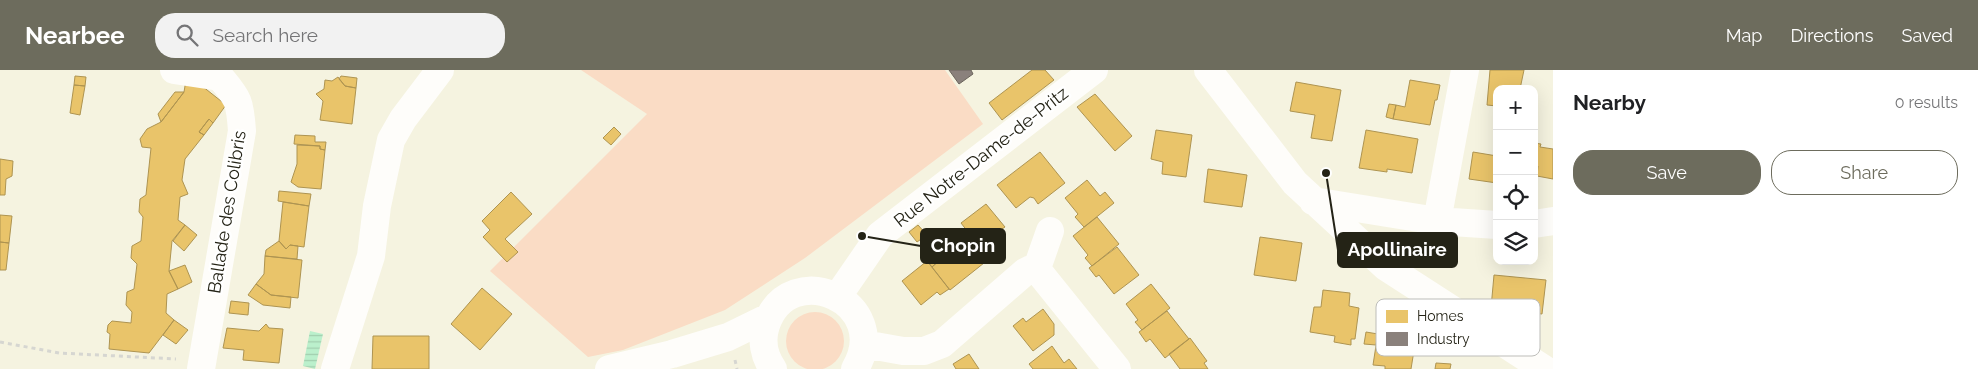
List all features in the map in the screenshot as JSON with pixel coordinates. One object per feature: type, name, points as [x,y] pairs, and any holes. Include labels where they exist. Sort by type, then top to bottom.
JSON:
[{"type":"street","name":"Ballade des Colibris","points":[[174,70],[220,77],[235,94],[240,104],[242,131],[202,365]]},
{"type":"street","points":[[335,369],[372,256],[377,206],[391,140],[403,119],[440,70]]},
{"type":"street","name":"Rue Notre-Dame-de-Pritz","points":[[838,296],[880,235],[1094,70]]},
{"type":"street","points":[[1208,70],[1295,183],[1386,268],[1434,299]]},
{"type":"street","points":[[1438,221],[1465,70]]},
{"type":"street","points":[[1313,201],[1438,221],[1493,225]]},
{"type":"street","points":[[1538,223],[1553,221]]},
{"type":"street","points":[[1036,271],[1050,231]]},
{"type":"street","points":[[768,359],[764,332],[769,316],[779,304],[792,295],[807,291],[823,291],[838,296],[850,305],[858,317],[863,330],[860,357],[903,351],[924,351],[942,344],[1025,272],[1031,269],[1039,272],[1117,369]]},
{"type":"street","points":[[609,369],[672,354],[728,337],[769,316]]},
{"type":"street","points":[[728,337],[768,359]]},
{"type":"street","points":[[1524,356],[1544,369]]},
{"type":"path","points":[[0,342],[59,353],[202,365]]},
{"type":"shaded area","points":[[581,70],[945,70],[983,124],[805,258],[725,310],[623,350],[588,357],[490,271],[647,114]]},
{"type":"shaded area","points":[[809,312],[821,312],[836,320],[844,335],[844,347],[836,362],[821,370],[809,370],[794,362],[786,347],[786,335],[794,320]]},
{"type":"shaded area","points":[[310,331],[323,334],[315,369],[303,366]]},
{"type":"building: Homes","points":[[1032,70],[1045,70],[1054,80],[1002,120],[989,103]]},
{"type":"building: Homes","points":[[1490,70],[1524,70],[1521,85],[1493,85],[1493,106],[1487,105]]},
{"type":"building: Homes","points":[[75,76],[86,77],[85,86],[74,85]]},
{"type":"building: Homes","points":[[341,76],[357,78],[356,88],[345,86],[339,79]]},
{"type":"building: Homes","points":[[338,77],[345,86],[356,88],[352,124],[320,120],[323,101],[316,94],[324,89],[325,80],[332,81]]},
{"type":"building: Homes","points":[[186,80],[197,82],[226,105],[213,123],[209,119],[199,132],[204,135],[185,159],[182,180],[188,194],[180,197],[178,220],[185,225],[172,241],[169,271],[178,289],[167,294],[166,313],[174,320],[149,353],[109,349],[110,334],[107,332],[108,325],[112,321],[131,323],[132,312],[126,305],[127,292],[134,289],[137,264],[131,258],[132,246],[141,241],[143,217],[139,212],[140,199],[146,195],[151,148],[142,147],[140,139],[147,129],[161,122],[184,92]]},
{"type":"building: Homes","points":[[1410,80],[1440,85],[1430,125],[1393,119],[1396,105],[1405,107]]},
{"type":"building: Homes","points":[[1296,82],[1341,90],[1332,141],[1311,138],[1315,115],[1290,111]]},
{"type":"building: Homes","points":[[74,85],[85,86],[80,115],[70,113]]},
{"type":"building: Homes","points":[[175,92],[184,92],[161,122],[158,114]]},
{"type":"building: Homes","points":[[1095,94],[1132,136],[1115,151],[1077,107]]},
{"type":"building: Homes","points":[[1389,104],[1396,105],[1393,119],[1386,117]]},
{"type":"building: Homes","points":[[209,119],[213,123],[204,135],[199,132]]},
{"type":"building: Homes","points":[[614,127],[621,134],[611,145],[603,138]]},
{"type":"building: Homes","points":[[1156,130],[1192,135],[1186,177],[1162,174],[1163,162],[1151,159]]},
{"type":"building: Homes","points":[[1366,130],[1418,139],[1412,173],[1387,169],[1387,172],[1359,168]]},
{"type":"building: Homes","points":[[295,135],[315,136],[315,142],[326,142],[325,150],[320,149],[320,146],[294,144]]},
{"type":"building: Homes","points":[[1538,144],[1541,144],[1540,147],[1553,149],[1553,179],[1538,176]]},
{"type":"building: Homes","points":[[297,145],[320,146],[320,149],[325,150],[321,189],[298,187],[291,182],[297,164]]},
{"type":"building: Homes","points":[[1040,152],[1065,183],[1038,204],[1034,198],[1030,197],[1016,208],[997,185]]},
{"type":"building: Homes","points":[[1473,152],[1493,155],[1493,182],[1469,179]]},
{"type":"building: Homes","points":[[0,159],[13,161],[12,176],[6,179],[5,195],[0,195]]},
{"type":"building: Homes","points":[[1208,169],[1247,175],[1242,207],[1204,202]]},
{"type":"building: Homes","points":[[1087,180],[1100,196],[1105,192],[1114,203],[1084,227],[1075,217],[1078,214],[1065,198]]},
{"type":"building: Homes","points":[[279,191],[311,194],[309,206],[278,201]]},
{"type":"building: Homes","points":[[511,192],[532,214],[505,239],[518,252],[507,262],[483,237],[490,230],[482,221]]},
{"type":"building: Homes","points":[[283,202],[309,206],[304,247],[290,245],[286,249],[279,241]]},
{"type":"building: Homes","points":[[986,204],[1005,227],[989,238],[992,242],[982,250],[961,223]]},
{"type":"building: Homes","points":[[0,215],[12,216],[9,243],[0,242]]},
{"type":"building: Homes","points":[[1097,217],[1119,244],[1092,266],[1085,258],[1088,255],[1073,236]]},
{"type":"building: Homes","points":[[185,225],[197,235],[184,251],[173,241]]},
{"type":"building: Homes","points":[[918,225],[927,235],[917,242],[909,232]]},
{"type":"building: Homes","points":[[971,236],[989,259],[950,290],[932,267]]},
{"type":"building: Homes","points":[[1260,237],[1302,243],[1296,281],[1254,275]]},
{"type":"building: Homes","points":[[279,241],[286,249],[290,245],[298,246],[297,259],[265,256],[266,250]]},
{"type":"building: Homes","points":[[0,242],[9,243],[6,270],[0,270]]},
{"type":"building: Homes","points":[[1117,247],[1139,275],[1114,294],[1099,275],[1096,277],[1089,268]]},
{"type":"building: Homes","points":[[930,255],[936,263],[932,267],[925,258]]},
{"type":"building: Homes","points":[[265,256],[302,260],[298,298],[271,295],[256,284],[264,274]]},
{"type":"building: Homes","points":[[927,261],[949,289],[940,295],[937,292],[921,305],[902,281]]},
{"type":"building: Homes","points":[[185,265],[192,282],[178,289],[169,271]]},
{"type":"building: Homes","points":[[1494,275],[1546,280],[1542,314],[1540,314],[1540,299],[1492,299]]},
{"type":"building: Homes","points":[[256,284],[271,295],[291,297],[290,308],[263,305],[248,295]]},
{"type":"building: Homes","points":[[1151,284],[1170,308],[1142,330],[1135,322],[1138,320],[1126,304]]},
{"type":"building: Homes","points":[[482,288],[512,314],[480,350],[451,324]]},
{"type":"building: Homes","points":[[1323,290],[1350,293],[1349,306],[1359,308],[1355,339],[1351,339],[1351,345],[1334,342],[1335,336],[1310,332],[1314,307],[1321,307]]},
{"type":"building: Homes","points":[[231,301],[249,303],[248,315],[229,313]]},
{"type":"building: Homes","points":[[1043,309],[1054,324],[1054,335],[1033,351],[1013,326],[1023,318],[1026,322]]},
{"type":"building: Homes","points":[[1167,311],[1189,339],[1165,358],[1150,339],[1146,342],[1139,332]]},
{"type":"building: Homes","points":[[174,320],[188,330],[176,344],[163,335]]},
{"type":"building: Homes","points":[[266,324],[269,328],[283,329],[279,363],[243,360],[244,350],[223,348],[227,328],[259,331]]},
{"type":"building: Homes","points":[[1366,332],[1376,334],[1376,345],[1364,344]]},
{"type":"building: Homes","points":[[373,336],[429,336],[429,369],[372,369]]},
{"type":"building: Homes","points":[[1190,338],[1207,361],[1204,363],[1208,369],[1180,369],[1169,354]]},
{"type":"building: Homes","points":[[1052,346],[1064,363],[1069,359],[1077,369],[1033,369],[1029,364]]},
{"type":"building: Homes","points":[[1376,346],[1376,356],[1413,356],[1411,369],[1385,369],[1385,366],[1373,365]]},
{"type":"building: Homes","points":[[969,354],[979,369],[956,369],[953,364]]},
{"type":"building: Homes","points":[[1436,363],[1451,364],[1450,369],[1435,369]]},
{"type":"building: Industry","points":[[949,70],[971,70],[973,74],[959,84]]},
{"type":"place","name":"Apollinaire","points":[[1326,173]]},
{"type":"place","name":"Chopin","points":[[862,236]]}]
